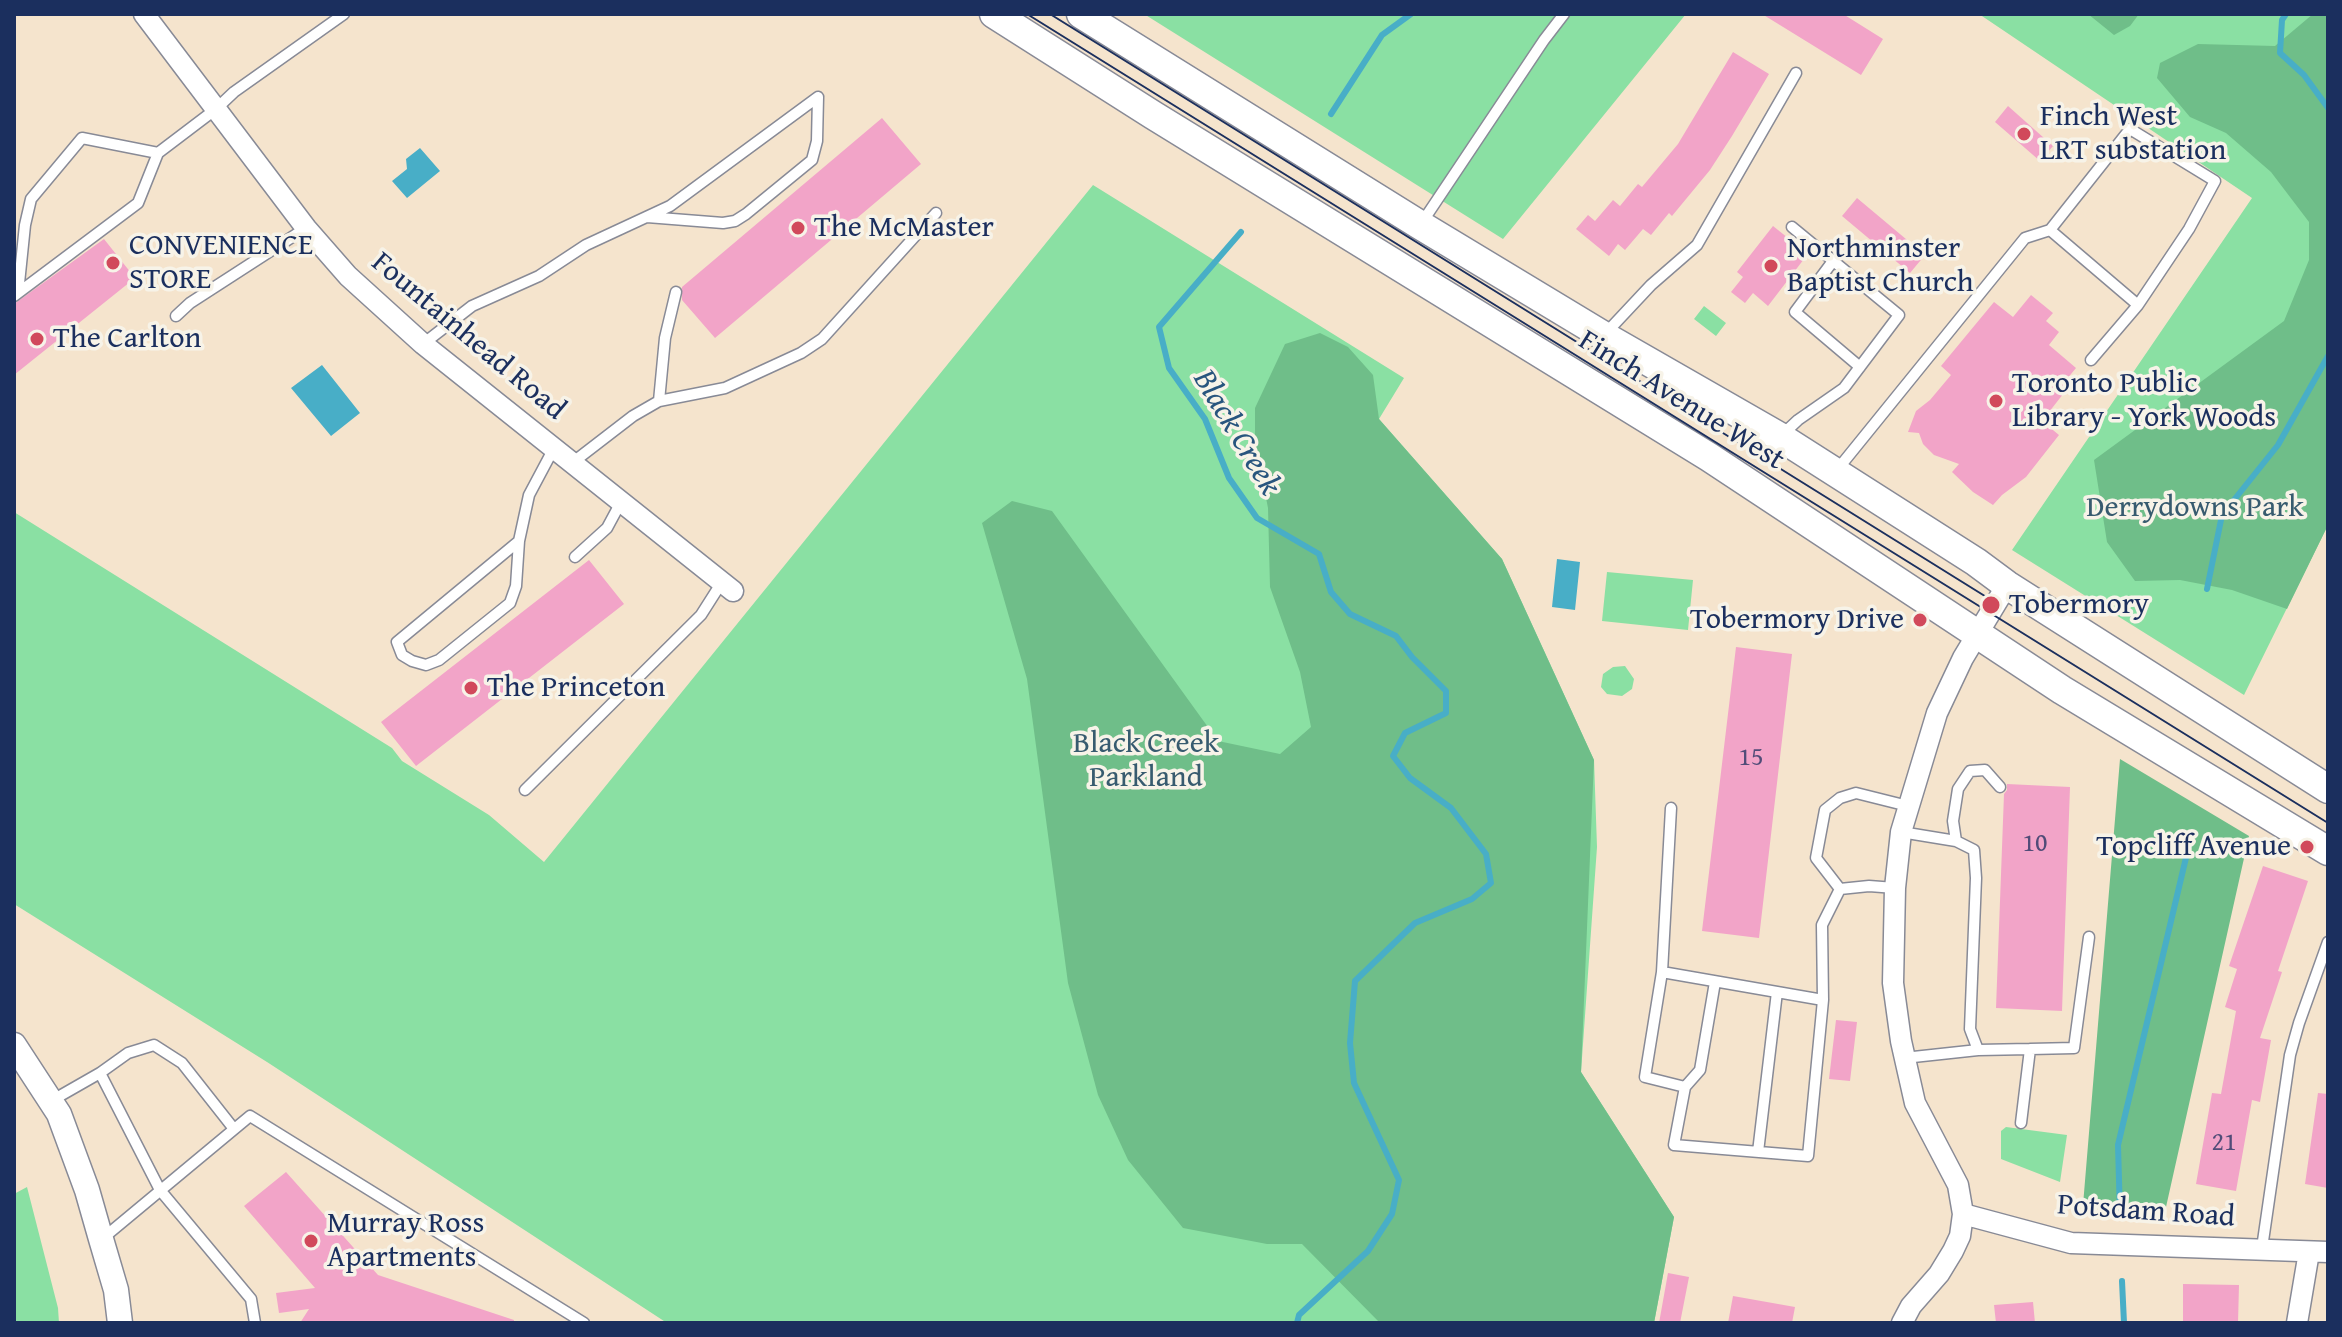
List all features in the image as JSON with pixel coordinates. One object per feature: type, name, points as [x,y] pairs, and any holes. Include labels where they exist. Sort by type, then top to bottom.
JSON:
[{"type":"main road","name":"Finch Avenue West","points":[[994,14],[1709,457],[2062,690],[2328,851]]},
{"type":"main road","name":"Finch Avenue West","points":[[1081,14],[1420,225],[1780,437],[2328,789]]},
{"type":"street","name":"Fountainhead Road","points":[[144,14],[306,228],[348,276],[423,344],[728,587]]},
{"type":"street","points":[[1902,1323],[1911,1306],[1939,1274],[1953,1251],[1960,1236],[1963,1214],[1958,1185],[1915,1103],[1904,1058],[1893,983],[1895,888],[1901,832],[1937,713],[1977,633],[2007,585]]},
{"type":"street","points":[[14,1045],[59,1114],[69,1139],[116,1290],[120,1323]]},
{"type":"street","name":"Potsdam Road","points":[[1963,1214],[2071,1243],[2318,1252]]},
{"type":"street","points":[[2297,1323],[2318,1252]]},
{"type":"lane","points":[[16,294],[138,203],[158,153],[234,92],[344,14]]},
{"type":"lane","points":[[1420,225],[1564,14]]},
{"type":"lane","points":[[1604,336],[1651,285],[1697,245],[1796,73]]},
{"type":"lane","points":[[423,344],[472,306],[539,276],[586,245],[646,217],[670,206],[818,97],[817,141],[812,160],[746,214],[735,221],[723,223],[646,217]]},
{"type":"lane","points":[[1836,472],[2025,238],[2050,230],[2130,129],[2215,181],[2189,229],[2138,305],[2091,360]]},
{"type":"lane","points":[[16,294],[31,199],[82,138],[158,153]]},
{"type":"lane","points":[[572,463],[633,416],[659,401],[725,388],[801,353],[822,339],[936,213]]},
{"type":"lane","points":[[1780,437],[1798,420],[1844,388],[1899,315],[1792,227]]},
{"type":"lane","points":[[176,316],[190,303],[306,228]]},
{"type":"lane","points":[[2050,230],[2138,305]]},
{"type":"lane","points":[[1833,261],[1795,312],[1860,367]]},
{"type":"lane","points":[[659,401],[665,338],[676,292]]},
{"type":"lane","points":[[519,541],[397,642],[402,655],[426,665],[439,660],[510,603],[516,586],[519,541],[529,495],[554,448]]},
{"type":"lane","points":[[575,557],[607,528],[621,502]]},
{"type":"lane","points":[[525,790],[728,587]]},
{"type":"lane","points":[[1956,841],[1953,821],[1958,789],[1970,771],[1985,770],[2000,787]]},
{"type":"lane","points":[[1840,889],[1816,858],[1825,810],[1840,798],[1856,793],[1908,806]]},
{"type":"lane","points":[[1671,808],[1662,972],[1645,1077],[1685,1087]]},
{"type":"lane","points":[[1901,832],[1956,841],[1974,850],[1976,878],[1970,1029],[1978,1050]]},
{"type":"lane","points":[[1840,889],[1869,886],[1895,888]]},
{"type":"lane","points":[[1715,982],[1700,1070],[1685,1087],[1674,1145],[1808,1156],[1823,1000],[1822,925],[1840,889]]},
{"type":"lane","points":[[1904,1058],[1978,1050],[2074,1048],[2089,937]]},
{"type":"lane","points":[[2262,1248],[2290,1055],[2328,942]]},
{"type":"lane","points":[[1662,972],[1823,1000]]},
{"type":"lane","points":[[1758,1152],[1777,992]]},
{"type":"lane","points":[[51,1101],[128,1053],[154,1045],[182,1063],[234,1129]]},
{"type":"lane","points":[[2021,1123],[2030,1049]]},
{"type":"lane","points":[[100,1073],[160,1190],[251,1299],[255,1323]]},
{"type":"lane","points":[[101,1239],[250,1116],[584,1323]]},
{"type":"green space","points":[[1144,14],[1686,14],[1503,239]]},
{"type":"green space","name":"Derrydowns Park","points":[[1979,14],[2328,14],[2328,525],[2244,695],[2012,550],[2252,198]]},
{"type":"green space","points":[[2088,14],[2139,14],[2130,26],[2114,35]]},
{"type":"green space","points":[[2313,14],[2328,14],[2328,525],[2287,609],[2232,590],[2180,580],[2135,581],[2107,542],[2094,460],[2284,321],[2309,260],[2309,222],[2271,172],[2226,133],[2190,117],[2157,78],[2160,63],[2198,44],[2275,46]]},
{"type":"green space","name":"Black Creek Parkland","points":[[1093,185],[1404,378],[1379,419],[1502,559],[1594,760],[1597,847],[1581,1072],[1674,1217],[1654,1323],[667,1323],[267,1062],[14,904],[14,512],[392,748],[402,761],[489,815],[544,862]]},
{"type":"green space","points":[[1704,306],[1726,323],[1716,336],[1694,319]]},
{"type":"green space","points":[[1320,333],[1348,347],[1373,375],[1379,419],[1502,559],[1594,760],[1581,1072],[1674,1217],[1654,1323],[1380,1323],[1302,1244],[1267,1244],[1183,1228],[1128,1160],[1098,1095],[1068,983],[1027,679],[982,523],[1012,501],[1052,511],[1218,741],[1280,754],[1311,727],[1300,672],[1270,587],[1268,508],[1255,442],[1255,408],[1285,344]]},
{"type":"green space","points":[[1607,572],[1693,580],[1688,630],[1602,621]]},
{"type":"green space","points":[[1625,666],[1634,679],[1632,689],[1622,696],[1607,694],[1601,687],[1603,674],[1613,667]]},
{"type":"green space","points":[[2120,759],[2249,836],[2166,1207],[2083,1205]]},
{"type":"green space","points":[[2006,1127],[2067,1135],[2060,1182],[2001,1159],[2001,1131]]},
{"type":"green space","points":[[27,1187],[58,1308],[59,1323],[14,1323],[14,1194]]},
{"type":"water","points":[[420,148],[440,171],[407,198],[392,181],[407,169],[406,159]]},
{"type":"water","points":[[322,365],[360,413],[331,436],[291,388]]},
{"type":"water","points":[[1557,559],[1580,562],[1575,610],[1552,607]]},
{"type":"building","points":[[1762,14],[1843,14],[1883,39],[1861,75]]},
{"type":"building","points":[[1733,52],[1769,74],[1732,136],[1710,170],[1672,216],[1669,213],[1651,235],[1643,229],[1625,250],[1618,244],[1609,256],[1576,229],[1588,215],[1595,221],[1613,200],[1620,206],[1638,184],[1642,187],[1678,144]]},
{"type":"building","name":"Finch West LRT substation","points":[[2008,106],[2053,146],[2040,161],[1995,122]]},
{"type":"building","name":"The McMaster","points":[[882,118],[921,164],[715,338],[682,300],[682,287]]},
{"type":"building","points":[[1857,198],[1925,255],[1910,273],[1842,216]]},
{"type":"building","name":"Northminster Baptist Church","points":[[1773,226],[1793,242],[1789,247],[1804,259],[1768,306],[1753,293],[1745,303],[1731,292],[1743,277],[1737,272]]},
{"type":"building","name":"The Carlton","points":[[104,239],[135,278],[14,375],[14,304]]},
{"type":"building","name":"Toronto Public Library - York Woods","points":[[2031,295],[2053,313],[2046,321],[2059,332],[2049,345],[2076,368],[2062,385],[2067,389],[2042,421],[2059,435],[2026,477],[1993,505],[1973,492],[1952,472],[1959,464],[1934,455],[1923,444],[1919,433],[1908,432],[1916,411],[1951,375],[1941,366],[1994,302],[2013,317]]},
{"type":"building","name":"The Princeton","points":[[589,560],[624,604],[416,766],[381,722]]},
{"type":"building","points":[[1736,647],[1792,654],[1759,938],[1702,931]]},
{"type":"building","points":[[2007,784],[2070,787],[2062,1011],[1996,1008],[2004,794]]},
{"type":"building","points":[[2263,866],[2308,881],[2260,1038],[2271,1040],[2260,1102],[2252,1100],[2236,1191],[2196,1184],[2212,1093],[2221,1094],[2236,1011],[2225,1007],[2237,969],[2229,966]]},
{"type":"building","points":[[1836,1020],[1857,1022],[1850,1081],[1829,1079]]},
{"type":"building","points":[[2318,1093],[2328,1094],[2328,1188],[2305,1184]]},
{"type":"building","name":"Murray Ross Apartments","points":[[286,1172],[378,1275],[514,1320],[514,1323],[300,1323],[309,1309],[279,1313],[276,1293],[315,1288],[244,1206]]},
{"type":"building","points":[[1668,1273],[1689,1277],[1680,1323],[1659,1323]]},
{"type":"building","points":[[2183,1284],[2239,1285],[2238,1323],[2183,1323]]},
{"type":"building","points":[[1733,1296],[1795,1307],[1792,1323],[1728,1323]]},
{"type":"building","points":[[2033,1302],[2035,1323],[1996,1323],[1994,1305]]},
{"type":"waterway","name":"Black Creek","points":[[1331,114],[1382,35],[1411,14]]},
{"type":"waterway","points":[[2286,14],[2282,20],[2280,53],[2304,75],[2328,108]]},
{"type":"waterway","name":"Black Creek","points":[[1241,232],[1159,327],[1169,368],[1205,419],[1229,478],[1257,518],[1319,554],[1331,592],[1350,614],[1396,636],[1446,691],[1446,713],[1405,733],[1393,756],[1410,778],[1451,808],[1486,854],[1491,883],[1472,899],[1415,923],[1355,981],[1350,1043],[1354,1083],[1399,1180],[1392,1214],[1368,1251],[1299,1315],[1297,1323]]},
{"type":"waterway","points":[[2207,589],[2222,515],[2278,445],[2328,356]]},
{"type":"waterway","points":[[2120,1215],[2118,1145],[2189,845]]},
{"type":"waterway","points":[[2122,1281],[2124,1323]]},
{"type":"tram line","points":[[1027,14],[2328,823]]},
{"type":"tram line","points":[[1050,14],[1988,598]]},
{"type":"place","name":"Finch West LRT substation","points":[[2024,134]]},
{"type":"place","name":"The McMaster","points":[[798,228]]},
{"type":"place","name":"CONVENIENCE STORE","points":[[113,263]]},
{"type":"place","name":"Northminster Baptist Church","points":[[1771,266]]},
{"type":"place","name":"The Carlton","points":[[37,339]]},
{"type":"place","name":"Toronto Public Library - York Woods","points":[[1996,401]]},
{"type":"place","name":"Tobermory","points":[[1991,605]]},
{"type":"place","name":"Tobermory Drive","points":[[1920,620]]},
{"type":"place","name":"The Princeton","points":[[471,688]]},
{"type":"place","name":"Topcliff Avenue","points":[[2307,847]]},
{"type":"place","name":"Murray Ross Apartments","points":[[311,1241]]}]
